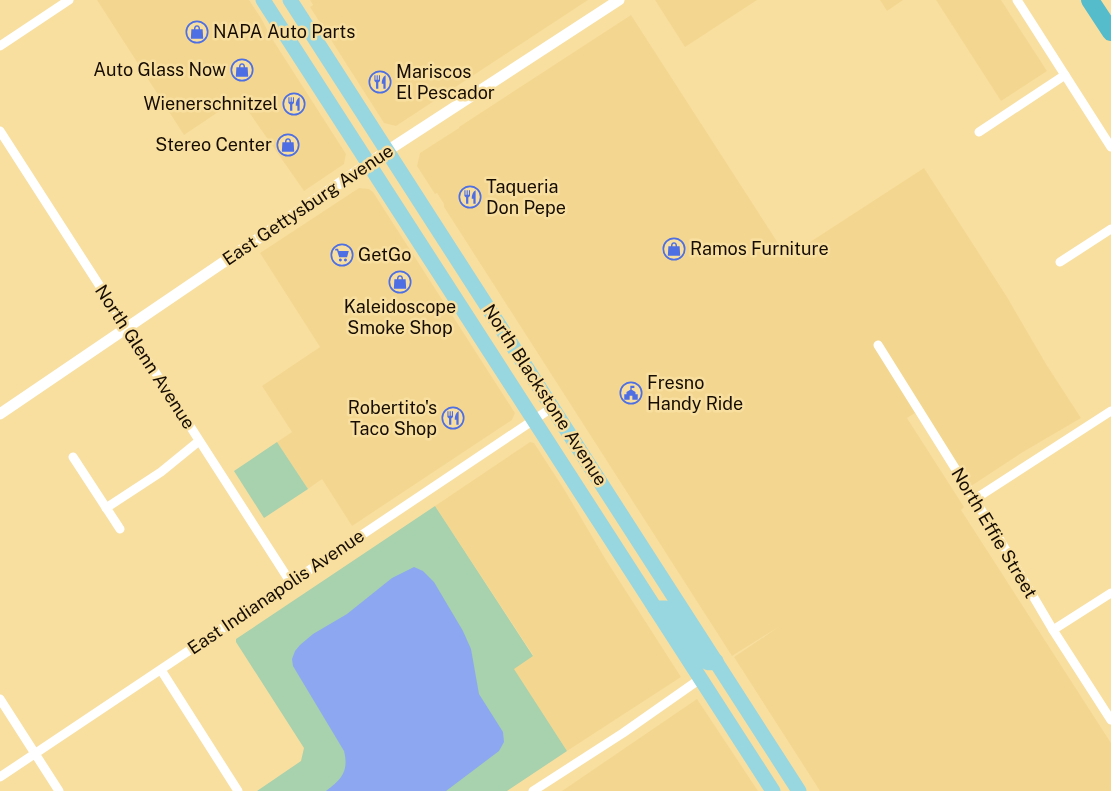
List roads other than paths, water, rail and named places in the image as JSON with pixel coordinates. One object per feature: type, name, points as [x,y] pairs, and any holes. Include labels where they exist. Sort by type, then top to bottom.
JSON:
[{"type":"highway","points":[[1090,0],[1111,32]]},
{"type":"main road","name":"North Blackstone Avenue","points":[[263,0],[773,791]]},
{"type":"main road","name":"North Blackstone Avenue","points":[[290,0],[799,791]]},
{"type":"main road","points":[[655,608],[666,608],[672,613],[700,657],[706,663],[716,661]]},
{"type":"main road","points":[[700,679],[707,678],[716,682],[744,722],[752,730],[763,734]]},
{"type":"street","points":[[0,46],[69,0]]},
{"type":"street","name":"East Gettysburg Avenue","points":[[0,414],[387,151],[619,0]]},
{"type":"street","points":[[1016,0],[1111,147]]},
{"type":"street","points":[[979,132],[1065,76]]},
{"type":"street","name":"North Glenn Avenue","points":[[0,131],[291,583]]},
{"type":"street","points":[[1060,262],[1111,229]]},
{"type":"street","name":"North Effie Street","points":[[878,345],[1000,540],[1053,630],[1111,720]]},
{"type":"street","name":"East Indianapolis Avenue","points":[[0,777],[553,408]]},
{"type":"street","points":[[974,499],[1111,411]]},
{"type":"street","points":[[106,508],[160,472],[199,441]]},
{"type":"street","points":[[73,457],[120,529]]},
{"type":"street","points":[[1053,630],[1111,593]]},
{"type":"street","points":[[160,670],[238,791]]},
{"type":"street","points":[[533,791],[623,733],[700,679]]},
{"type":"street","points":[[0,699],[60,791]]},
{"type":"water","points":[[414,567],[423,571],[434,582],[463,631],[471,649],[479,694],[503,732],[504,742],[499,751],[446,791],[326,791],[343,774],[346,764],[344,751],[293,666],[292,659],[295,651],[313,634],[347,614],[392,578]]},
{"type":"place","name":"NAPA Auto Parts","points":[[197,32]]},
{"type":"place","name":"Auto Glass Now","points":[[242,70]]},
{"type":"place","name":"Mariscos El Pescador","points":[[380,82]]},
{"type":"place","name":"Wienerschnitzel","points":[[294,104]]},
{"type":"place","name":"Stereo Center","points":[[288,145]]},
{"type":"place","name":"Taqueria Don Pepe","points":[[470,197]]},
{"type":"place","name":"Ramos Furniture","points":[[674,249]]},
{"type":"place","name":"GetGo","points":[[342,255]]},
{"type":"place","name":"Kaleidoscope Smoke Shop","points":[[400,282]]},
{"type":"place","name":"Fresno Handy Ride","points":[[631,393]]},
{"type":"place","name":"Robertito's Taco Shop","points":[[453,418]]}]
